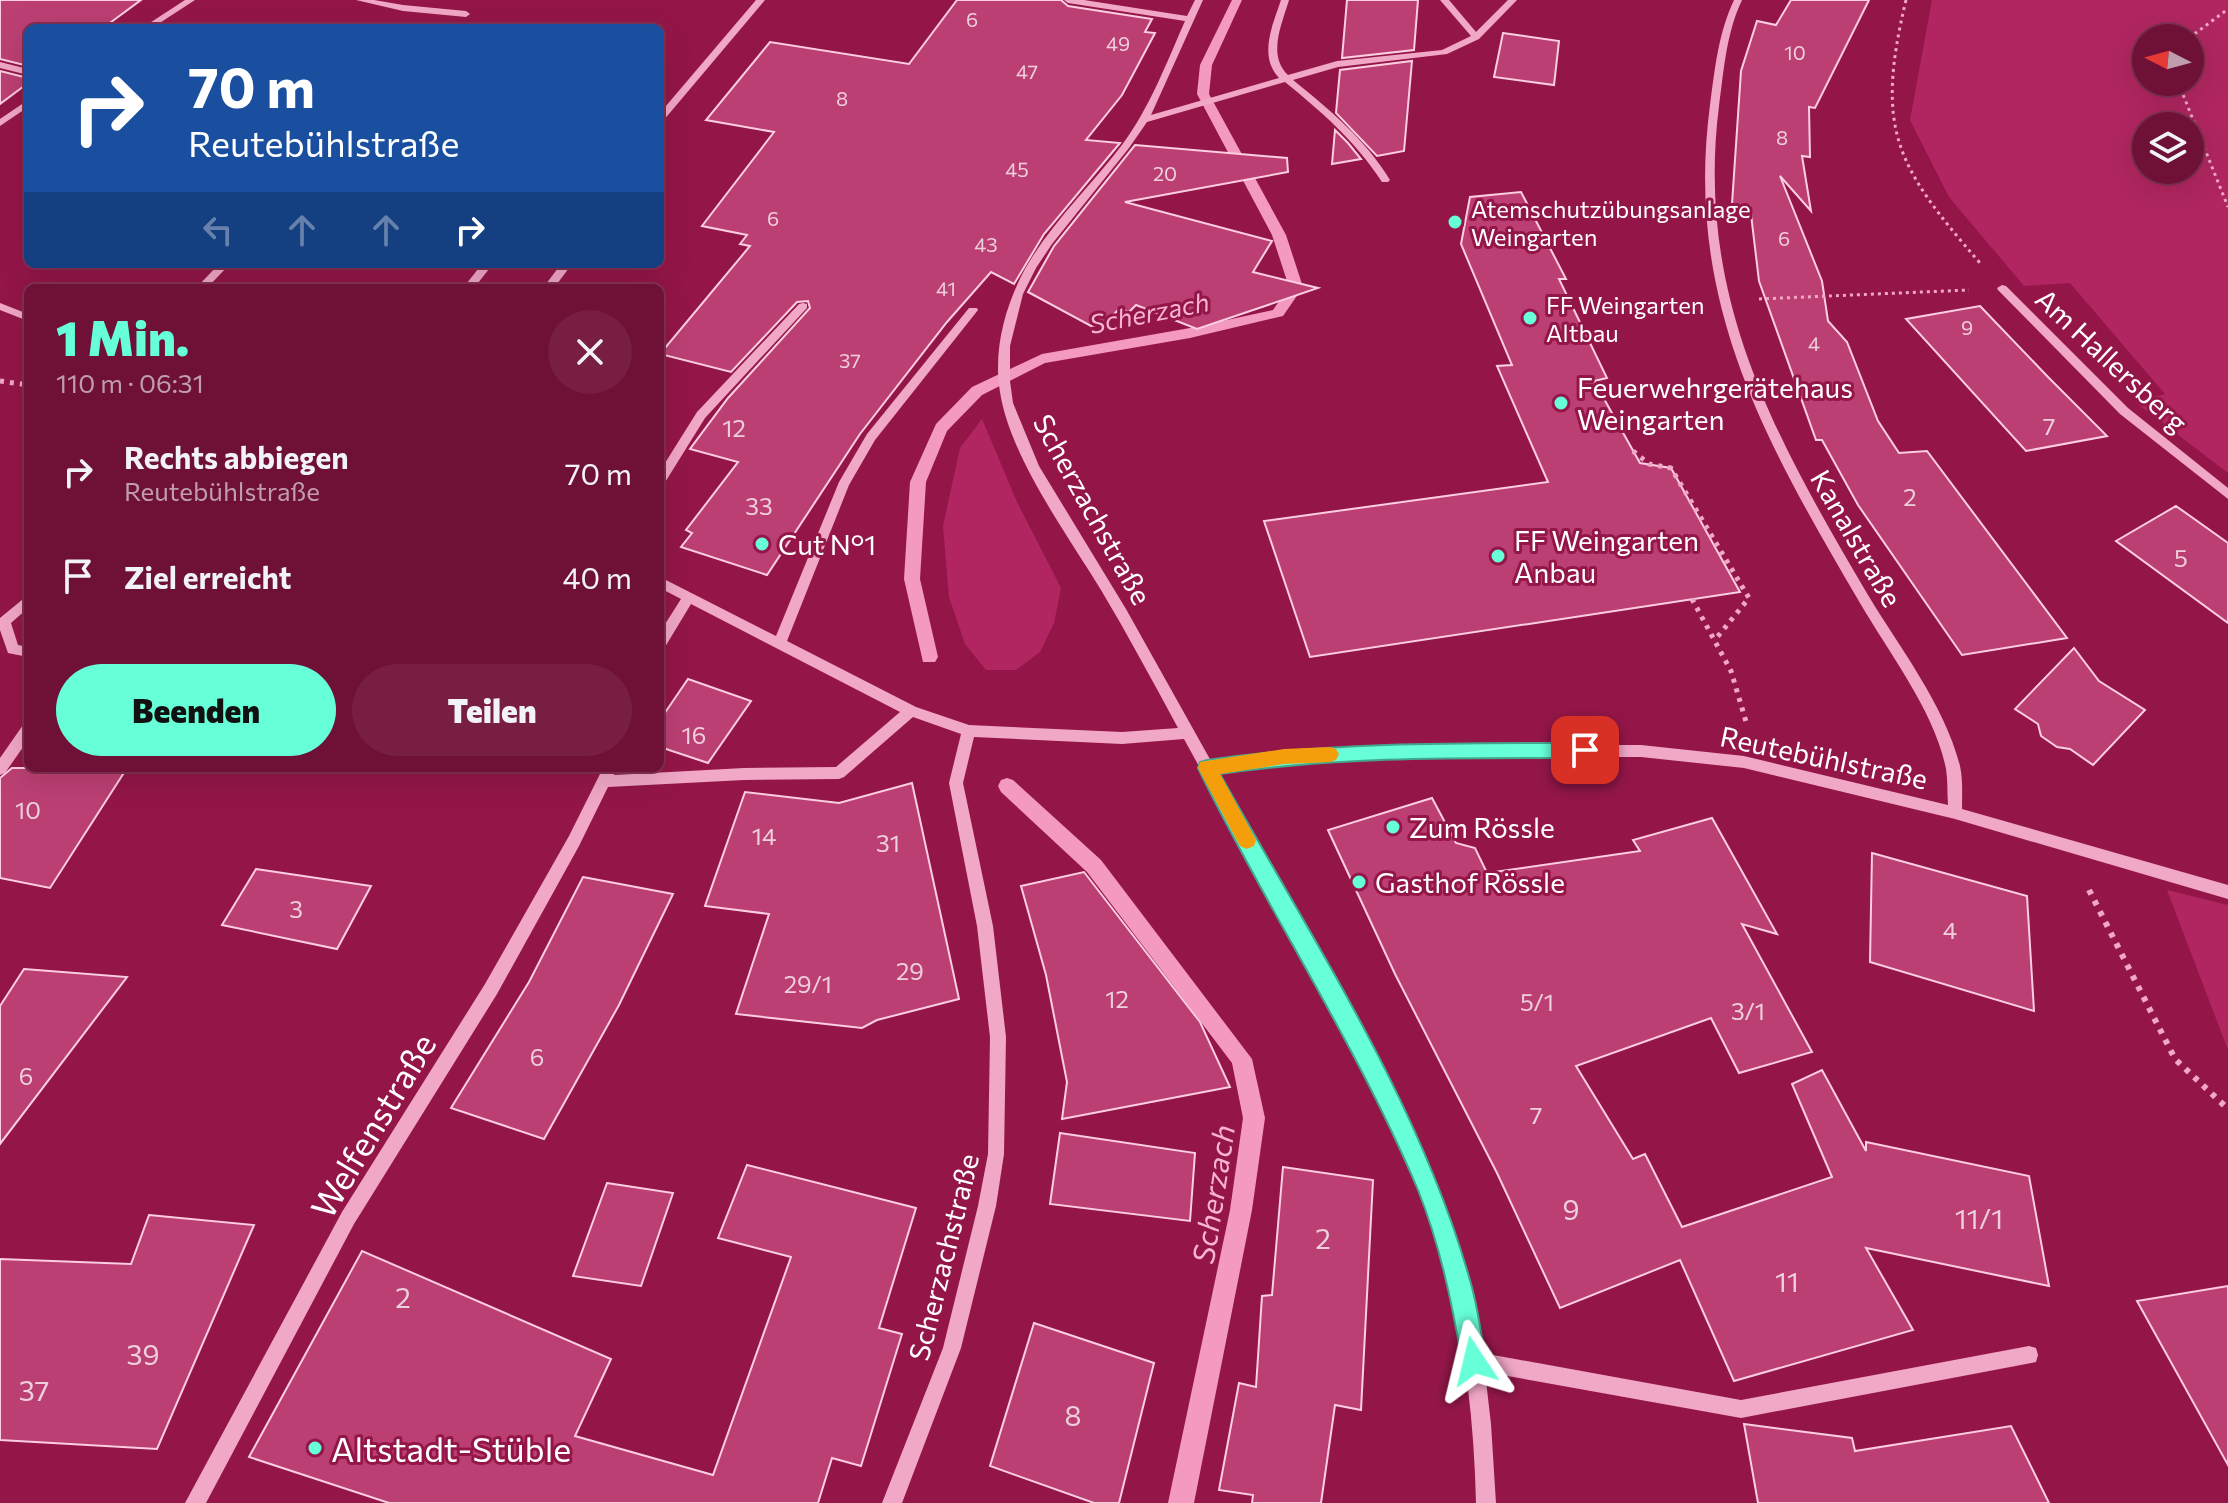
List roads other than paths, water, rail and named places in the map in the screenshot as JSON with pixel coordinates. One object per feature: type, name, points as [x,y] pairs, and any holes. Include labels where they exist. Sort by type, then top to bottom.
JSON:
[{"type":"street","points":[[152,24],[191,0]]},
{"type":"street","points":[[360,0],[466,14]]},
{"type":"street","points":[[664,114],[761,0]]},
{"type":"street","points":[[1068,0],[1189,19]]},
{"type":"street","name":"Scherzachstraße","points":[[1199,0],[1144,120],[1118,158],[1048,243],[1024,281],[1009,320],[1003,386],[1012,416],[1039,474],[1188,733],[1370,1063],[1429,1189],[1460,1285],[1474,1361],[1486,1503]]},
{"type":"street","points":[[1285,0],[1271,44],[1283,77],[1326,111],[1376,165],[1385,180]]},
{"type":"street","points":[[1444,0],[1476,37]]},
{"type":"street","points":[[1144,120],[1222,99],[1283,77],[1337,64],[1375,57],[1444,52],[1476,37],[1513,0]]},
{"type":"street","name":"Kanalstraße","points":[[1738,0],[1724,39],[1708,157],[1709,230],[1722,301],[1751,384],[1800,490],[1932,715],[1953,766],[1955,813]]},
{"type":"street","points":[[0,65],[24,71]]},
{"type":"street","points":[[0,123],[24,106]]},
{"type":"street","points":[[205,284],[221,268]]},
{"type":"street","points":[[471,284],[485,268]]},
{"type":"street","points":[[551,284],[564,268]]},
{"type":"street","name":"Am Hallersberg","points":[[2002,288],[2124,411],[2228,495]]},
{"type":"street","points":[[0,306],[24,316]]},
{"type":"street","points":[[664,475],[701,415],[803,306]]},
{"type":"street","points":[[780,643],[843,485],[871,437],[973,310]]},
{"type":"street","points":[[664,584],[911,711],[969,731],[1122,738],[1188,733]]},
{"type":"street","points":[[664,637],[689,597]]},
{"type":"street","points":[[24,603],[2,622],[13,649],[24,651]]},
{"type":"street","name":"Welfenstraße","points":[[195,1503],[348,1218],[491,989],[607,774],[839,773],[911,711]]},
{"type":"street","name":"Scherzachstraße","points":[[892,1503],[952,1348],[987,1206],[996,1154],[998,1037],[985,926],[956,783],[969,731]]},
{"type":"street","points":[[0,769],[24,735]]},
{"type":"street","name":"Reutebühlstraße","points":[[1207,768],[1284,757],[1388,751],[1557,750],[1641,751],[1759,765],[1955,813],[2228,892]]},
{"type":"street","points":[[1474,1361],[1741,1409],[2029,1355]]},
{"type":"waterway","name":"Scherzach","points":[[929,657],[912,579],[918,482],[941,428],[977,391],[1042,359],[1190,333],[1278,313],[1296,287],[1279,235],[1203,94],[1206,65],[1237,0]]},
{"type":"waterway","name":"Scherzach","points":[[1007,786],[1094,866],[1242,1059],[1254,1118],[1241,1210],[1181,1503]]},
{"type":"place","name":"Atemschutzübungsanlage Weingarten","points":[[1455,222]]},
{"type":"place","name":"FF Weingarten Altbau","points":[[1530,318]]},
{"type":"place","name":"Feuerwehrgerätehaus Weingarten","points":[[1561,403]]},
{"type":"place","name":"Cut N°1","points":[[762,544]]},
{"type":"place","name":"FF Weingarten Anbau","points":[[1498,556]]},
{"type":"place","name":"Zum Rössle","points":[[1393,827]]},
{"type":"place","name":"Gasthof Rössle","points":[[1359,882]]},
{"type":"place","name":"Altstadt-Stüble","points":[[315,1448]]}]
